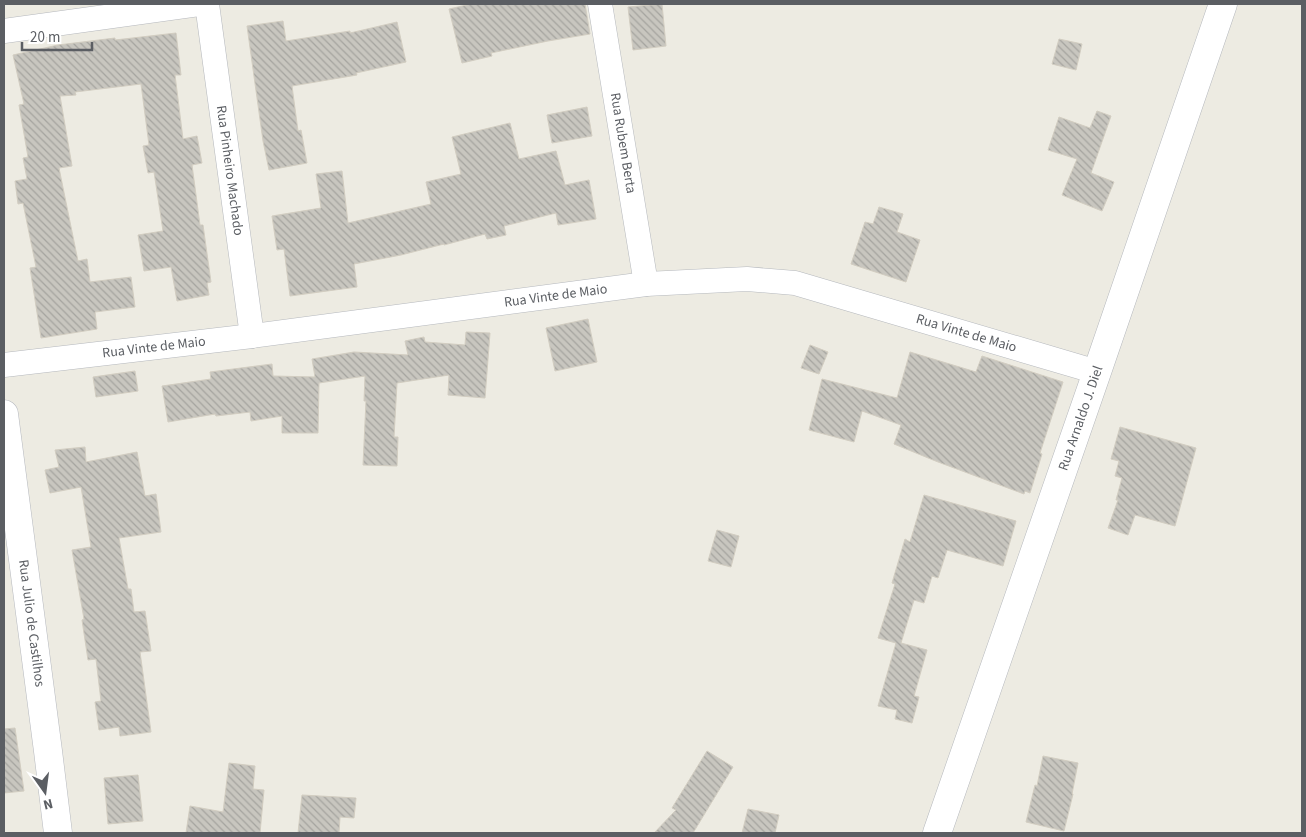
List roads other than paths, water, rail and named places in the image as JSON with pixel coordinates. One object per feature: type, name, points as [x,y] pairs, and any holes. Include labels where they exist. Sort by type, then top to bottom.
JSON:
[{"type":"street","points":[[4,31],[199,4]]},
{"type":"street","name":"Rua Pinheiro Machado","points":[[207,4],[252,336]]},
{"type":"street","name":"Rua Rubem Berta","points":[[600,4],[646,284]]},
{"type":"street","name":"Rua Arnaldo J. Diel","points":[[937,833],[1223,4]]},
{"type":"street","name":"Rua Vinte de Maio","points":[[4,365],[252,336],[646,284],[747,279],[795,283],[1097,372]]},
{"type":"street","name":"Rua Julio de Castilhos","points":[[4,414],[58,833]]}]
